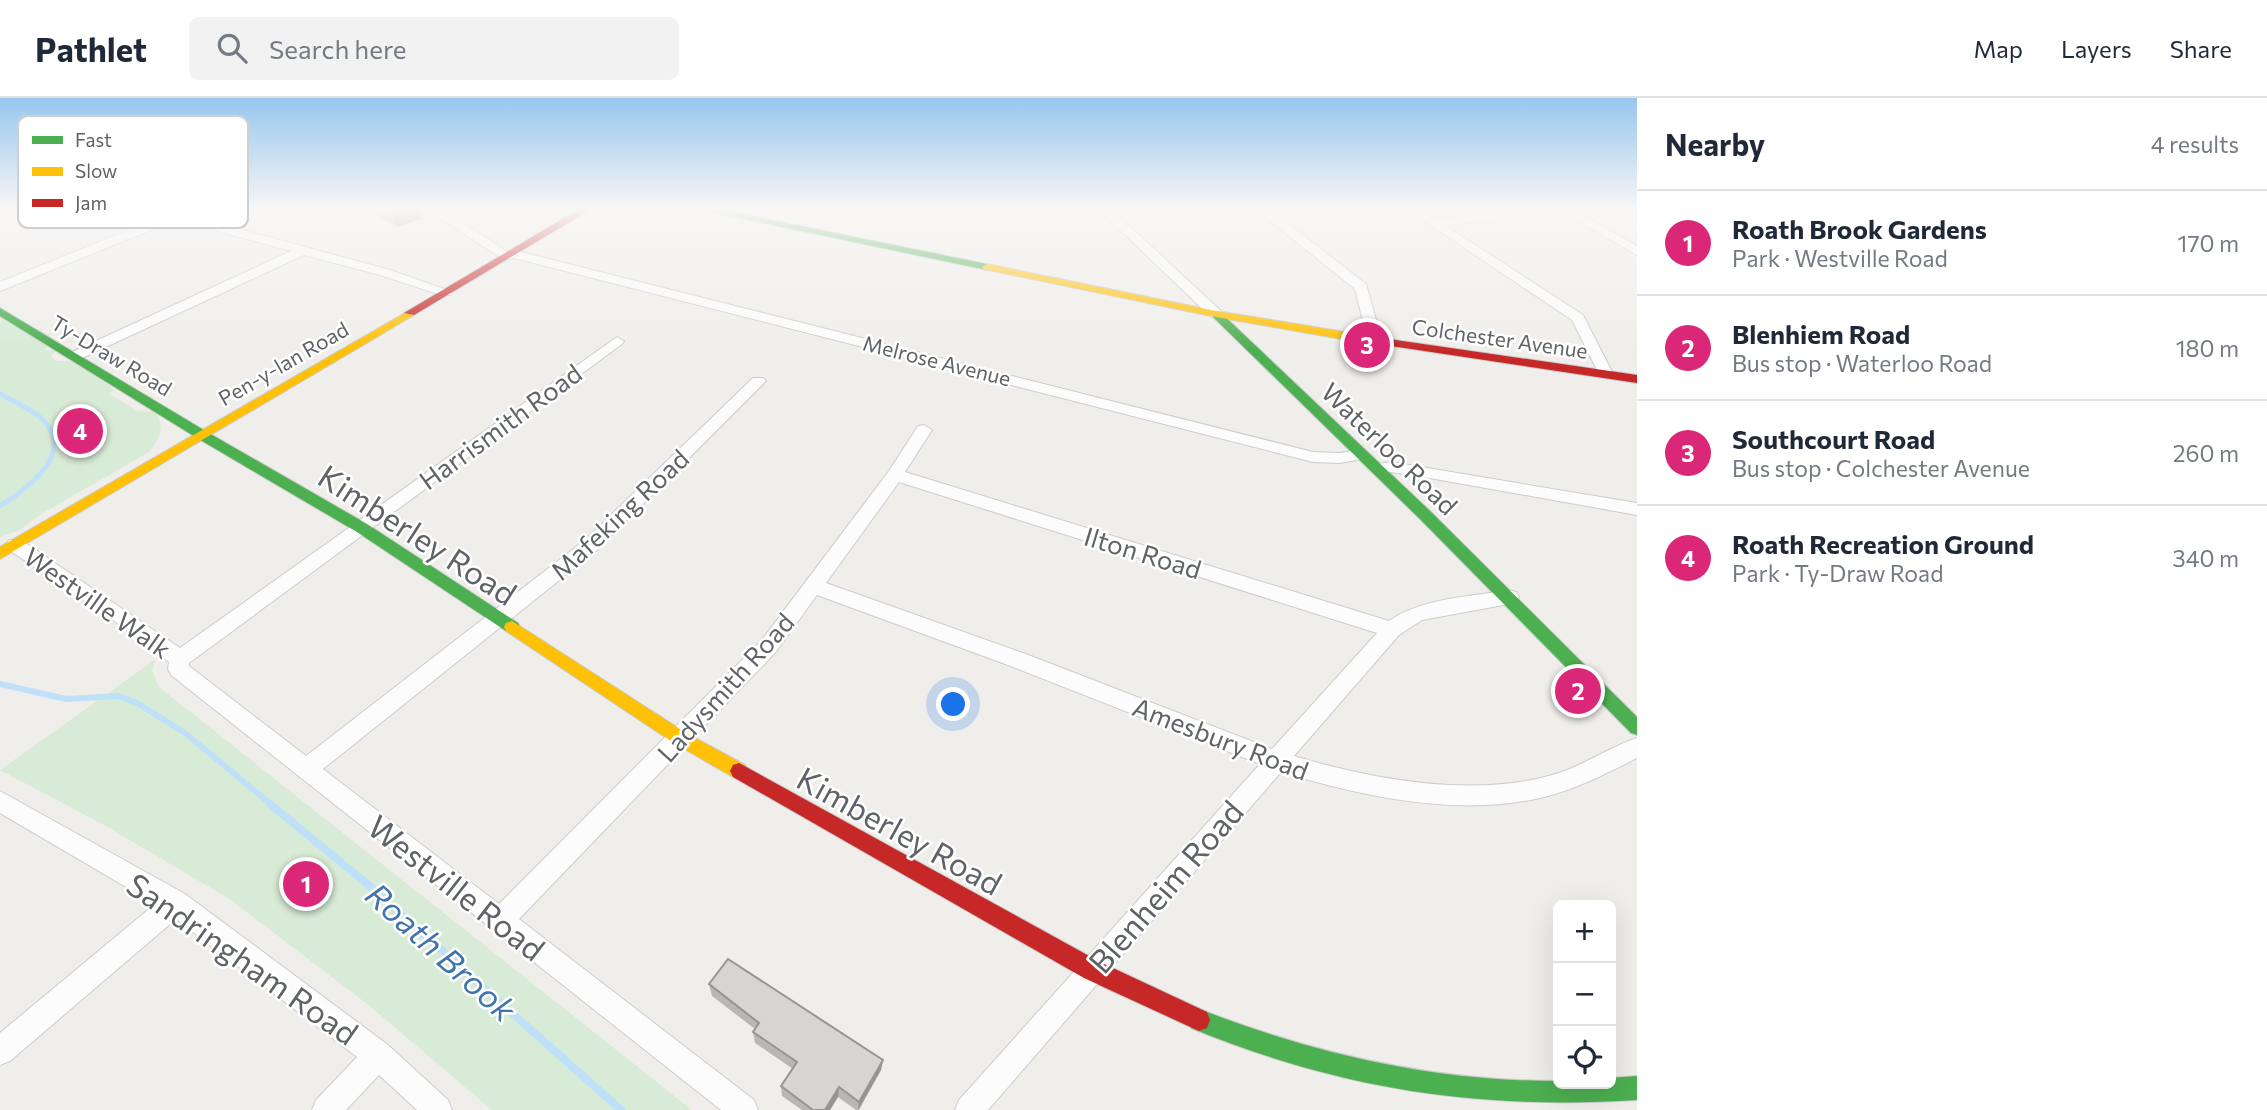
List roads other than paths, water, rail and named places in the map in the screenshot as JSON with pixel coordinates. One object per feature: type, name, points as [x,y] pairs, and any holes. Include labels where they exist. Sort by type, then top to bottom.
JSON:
[{"type":"street","points":[[0,287],[78,255]]},
{"type":"street","points":[[75,356],[293,255]]},
{"type":"street","points":[[318,255],[446,292]]},
{"type":"street","name":"Pen-y-lan Road","points":[[8,549],[510,255]]},
{"type":"street","name":"Melrose Avenue","points":[[511,255],[1313,457],[1340,458],[1362,454]]},
{"type":"street","name":"Colchester Avenue","points":[[928,255],[1216,314],[1375,341],[1637,379]]},
{"type":"street","name":"Waterloo Road","points":[[1153,255],[1509,597],[1637,728]]},
{"type":"street","points":[[1320,255],[1361,287],[1375,341]]},
{"type":"street","points":[[1483,255],[1578,318],[1606,374]]},
{"type":"street","name":"Ty-Draw Road","points":[[0,311],[202,435]]},
{"type":"street","name":"Harrismith Road","points":[[180,659],[617,341]]},
{"type":"street","name":"Mafeking Road","points":[[308,768],[591,545],[758,381]]},
{"type":"street","name":"Ladysmith Road","points":[[499,921],[768,647],[895,475],[924,430]]},
{"type":"street","name":"Kimberley Road","points":[[202,435],[362,528],[680,738],[1092,970],[1160,1003],[1262,1044],[1381,1076],[1455,1088],[1551,1094],[1608,1093],[1637,1088]]},
{"type":"street","points":[[1377,469],[1391,467],[1441,474],[1637,509]]},
{"type":"street","name":"Ilton Road","points":[[895,475],[1392,630]]},
{"type":"street","name":"Westville Walk","points":[[8,549],[116,611],[180,659]]},
{"type":"street","name":"Amesbury Road","points":[[814,586],[1048,671],[1275,761],[1356,784],[1448,795],[1502,794],[1544,787],[1581,775],[1637,747]]},
{"type":"street","name":"Blenheim Road","points":[[969,1110],[1400,622],[1422,613],[1509,597]]},
{"type":"street","name":"Westville Road","points":[[180,659],[178,669],[744,1110]]},
{"type":"street","name":"Sandringham Road","points":[[0,801],[176,903],[378,1055],[438,1110]]},
{"type":"street","points":[[0,1051],[176,903]]},
{"type":"street","points":[[327,1110],[378,1055]]},
{"type":"waterway","name":"Roath Brook","points":[[0,394],[42,419],[51,432],[54,445],[44,469],[23,490],[0,506]]},
{"type":"waterway","name":"Roath Brook","points":[[0,684],[66,699],[119,696],[137,703],[185,733],[273,806]]},
{"type":"waterway","name":"Roath Brook","points":[[270,804],[366,883],[621,1110]]},
{"type":"place","name":"Southcourt Road","points":[[1367,345]]},
{"type":"place","name":"Roath Recreation Ground","points":[[80,431]]},
{"type":"place","name":"Blenhiem Road","points":[[1578,691]]},
{"type":"place","name":"Roath Brook Gardens","points":[[306,884]]}]
